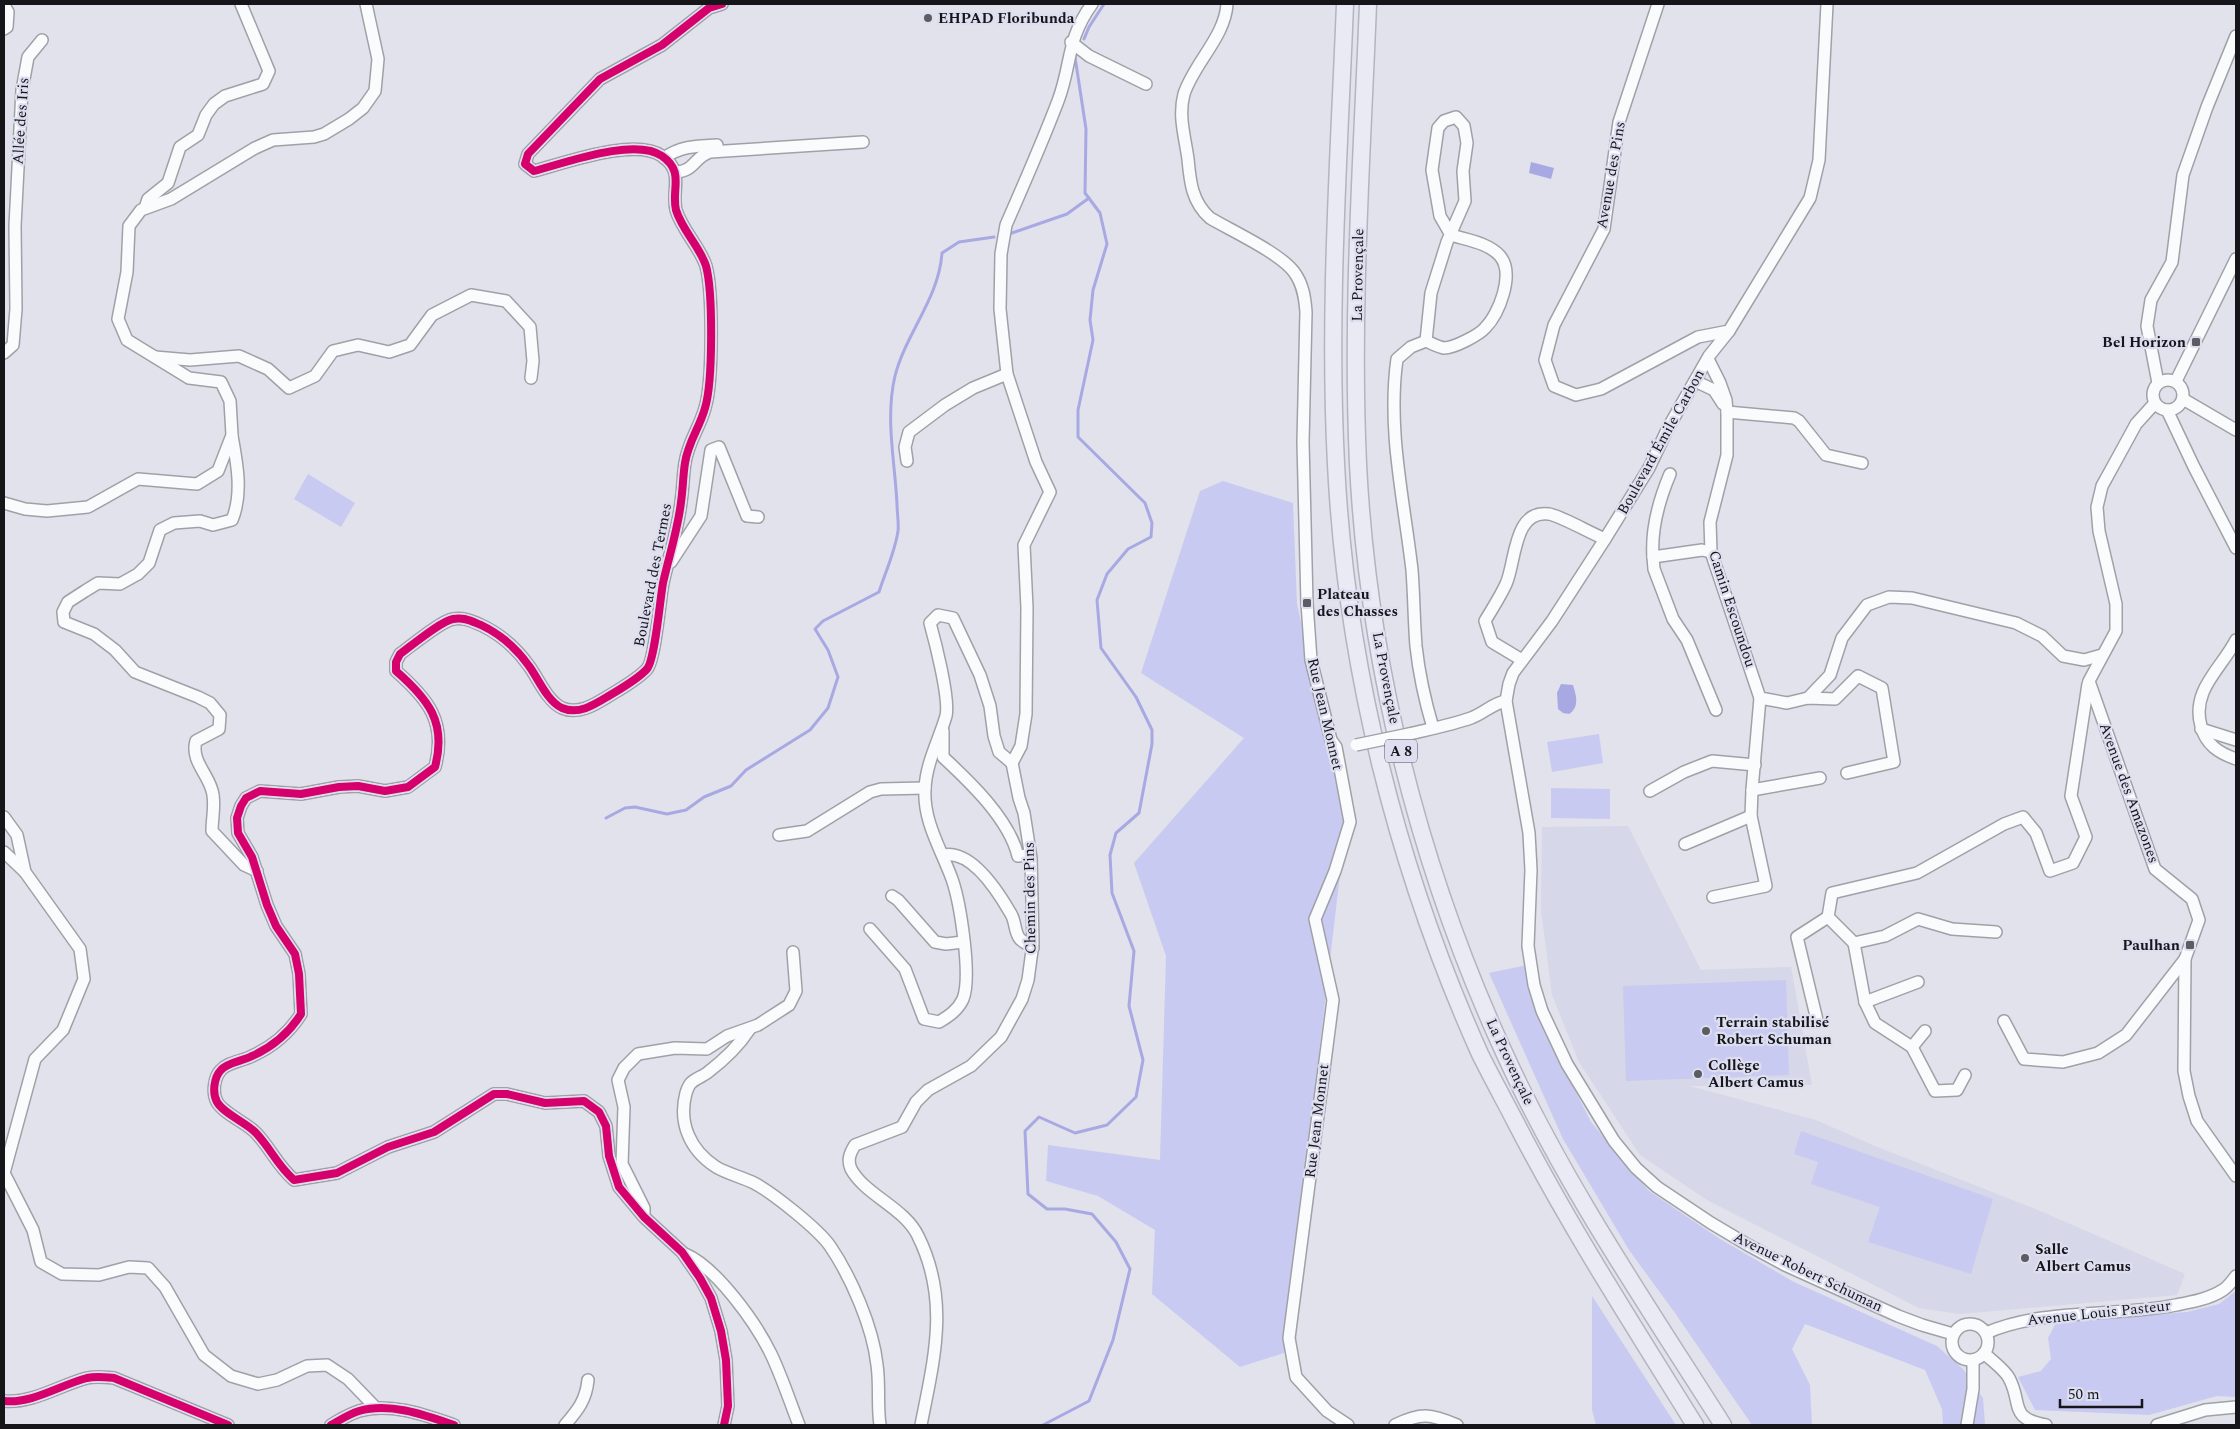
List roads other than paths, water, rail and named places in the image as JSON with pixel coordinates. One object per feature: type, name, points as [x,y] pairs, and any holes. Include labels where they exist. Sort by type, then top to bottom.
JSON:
[{"type":"highway","name":"La Provençale","points":[[1345,4],[1334,354],[1336,466],[1344,564],[1355,637],[1361,674],[1384,777],[1405,855],[1438,947],[1480,1054],[1572,1228],[1696,1425]]},
{"type":"highway","name":"La Provençale","points":[[1368,4],[1357,348],[1358,465],[1366,559],[1382,668],[1405,769],[1426,848],[1447,910],[1501,1048],[1550,1145],[1596,1225],[1723,1425]]},
{"type":"street","points":[[145,208],[148,198],[168,184],[180,147],[198,135],[206,115],[214,104],[225,96],[263,84],[269,71],[241,4]]},
{"type":"street","points":[[257,871],[244,865],[212,831],[213,796],[210,780],[199,764],[194,749],[196,741],[219,728],[220,715],[210,703],[135,672],[115,650],[94,634],[64,622],[63,612],[68,602],[98,583],[120,584],[138,574],[149,563],[160,530],[174,523],[200,521],[214,525],[232,520],[237,508],[238,468],[232,435],[230,401],[221,382],[189,378],[151,356],[127,340],[118,319],[127,272],[129,226],[141,210],[171,199],[255,148],[273,140],[314,137],[324,134],[349,120],[363,108],[375,92],[378,59],[366,4]]},
{"type":"street","points":[[722,4],[710,8],[662,45],[600,79],[528,154],[525,164],[534,171],[623,149],[645,150],[664,158],[676,172],[691,168],[702,154],[710,152],[863,142]]},
{"type":"street","points":[[870,929],[905,969],[924,1019],[939,1022],[952,1014],[963,998],[966,978],[963,942],[952,881],[931,829],[925,788],[929,764],[946,714],[941,664],[930,623],[938,615],[953,618],[980,675],[990,706],[994,736],[999,752],[1012,763],[1021,746],[1026,714],[1027,608],[1024,545],[1050,492],[1036,462],[1007,374],[1000,309],[1002,238],[1059,99],[1071,42],[1077,26],[1092,4]]},
{"type":"street","name":"Rue Jean Monnet","points":[[1227,4],[1220,27],[1188,84],[1183,101],[1181,123],[1190,182],[1200,209],[1210,218],[1286,264],[1301,283],[1305,296],[1304,442],[1308,621],[1314,672],[1331,740],[1336,747],[1350,822],[1335,871],[1314,919],[1333,1000],[1290,1338],[1296,1378],[1327,1411],[1348,1425]]},
{"type":"street","name":"Avenue des Pins","points":[[1658,4],[1619,122],[1604,229],[1554,325],[1545,360],[1554,386],[1576,395],[1601,389],[1698,337],[1729,330]]},
{"type":"street","name":"Boulevard Émile Carbon","points":[[1506,701],[1508,684],[1522,660],[1552,621],[1605,539],[1649,468],[1668,428],[1708,359],[1729,330],[1810,198],[1819,160],[1827,4]]},
{"type":"street","points":[[4,5],[8,12],[7,27],[4,29]]},
{"type":"street","points":[[2158,383],[2146,326],[2151,300],[2172,262],[2183,175],[2207,107],[2236,36]]},
{"type":"street","name":"Allée des Iris","points":[[4,353],[13,345],[16,309],[15,226],[22,90],[28,57],[42,40]]},
{"type":"street","points":[[1071,42],[1089,56],[1146,84]]},
{"type":"street","points":[[1426,341],[1432,293],[1451,235],[1465,202],[1463,171],[1466,143],[1464,126],[1456,117],[1444,121],[1438,128],[1432,170],[1440,216],[1451,235],[1490,247],[1502,258],[1506,273],[1500,306],[1485,329],[1460,344],[1444,348],[1426,341],[1411,348],[1398,359],[1394,386],[1396,457],[1415,602],[1416,646],[1427,708],[1433,728]]},
{"type":"street","points":[[664,158],[676,150],[693,146],[824,138]]},
{"type":"street","name":"Boulevard des Termes","points":[[676,172],[676,210],[705,265],[709,283],[710,375],[706,408],[690,442],[686,456],[681,504],[657,616],[654,651],[648,668],[626,685],[589,708],[575,710],[563,708],[554,702],[528,664],[510,644],[489,629],[465,618],[450,619],[400,654],[396,662],[396,671],[418,691],[428,705],[437,724],[439,743],[435,767],[408,787],[386,791],[358,786],[339,787],[301,794],[260,791],[246,798],[236,818],[238,833],[252,857],[267,905],[276,926],[295,954],[300,982],[301,1014],[283,1036],[270,1046],[252,1056],[221,1068],[215,1078],[214,1090],[217,1103],[256,1133],[281,1168],[294,1180],[337,1173],[388,1147],[434,1132],[494,1094],[507,1094],[545,1102],[584,1101],[599,1112],[606,1126],[609,1156],[619,1187],[644,1216],[682,1252],[711,1298],[721,1331],[729,1383],[728,1406],[724,1425]]},
{"type":"street","points":[[2176,382],[2236,259]]},
{"type":"street","points":[[151,356],[190,360],[239,356],[268,370],[290,388],[315,376],[333,351],[358,345],[389,352],[410,345],[432,314],[471,295],[506,301],[530,327],[533,361],[532,378]]},
{"type":"street","name":"Camin Escoundou","points":[[1708,359],[1720,383],[1726,400],[1727,412],[1727,454],[1710,522],[1711,552],[1760,698]]},
{"type":"street","points":[[907,461],[905,447],[908,432],[945,404],[973,388],[1007,374]]},
{"type":"street","points":[[2155,403],[2153,390],[2158,383],[2167,380],[2176,382],[2182,389],[2183,399],[2177,408],[2167,410]]},
{"type":"street","points":[[1695,381],[1714,390],[1727,412],[1794,418],[1799,421],[1826,455],[1862,463]]},
{"type":"street","points":[[2183,399],[2236,430]]},
{"type":"street","points":[[2155,403],[2167,410],[2236,548]]},
{"type":"street","points":[[1817,1020],[1797,937],[1828,917],[1832,893],[1918,873],[2004,824],[2023,817],[2036,833],[2050,870],[2073,863],[2086,837],[2071,796],[2089,681],[2116,631],[2116,604],[2099,531],[2096,507],[2102,486],[2136,424],[2155,403]]},
{"type":"street","points":[[4,503],[25,509],[55,510],[88,507],[138,479],[197,484],[218,471],[232,435]]},
{"type":"street","points":[[666,570],[700,516],[711,450],[719,447],[747,516],[758,517]]},
{"type":"street","points":[[1670,474],[1661,495],[1652,542],[1654,569],[1673,619],[1687,640],[1716,710]]},
{"type":"street","points":[[1522,660],[1492,642],[1485,621],[1506,584],[1515,556],[1518,533],[1528,520],[1538,514],[1551,514],[1605,539]]},
{"type":"street","points":[[1653,557],[1702,550],[1711,552]]},
{"type":"street","points":[[1808,698],[1830,675],[1842,638],[1868,605],[1889,597],[1912,598],[2016,623],[2042,636],[2063,656],[2084,660],[2102,655]]},
{"type":"street","points":[[2236,640],[2202,691],[2198,707],[2201,729],[2208,742],[2221,753],[2236,759]]},
{"type":"street","points":[[1712,897],[1766,886],[1751,816],[1760,698],[1786,703],[1808,698],[1835,700],[1858,676],[1882,688],[1894,762],[1846,773]]},
{"type":"street","name":"Avenue des Amazones","points":[[2089,681],[2155,869],[2192,899],[2199,920],[2185,959],[2184,1071],[2197,1121],[2236,1176]]},
{"type":"street","points":[[1336,747],[1356,745],[1433,728],[1473,717],[1499,702],[1506,701]]},
{"type":"street","name":"Avenue Robert Schuman","points":[[1506,701],[1529,834],[1531,870],[1528,946],[1534,985],[1542,1011],[1567,1064],[1614,1142],[1636,1168],[1658,1187],[1711,1223],[1748,1245],[1785,1265],[1898,1316],[1953,1334]]},
{"type":"street","points":[[942,724],[943,757],[982,793],[1014,841],[1018,856],[1030,855]]},
{"type":"street","points":[[2201,729],[2236,740]]},
{"type":"street","points":[[1650,791],[1684,772],[1712,761],[1754,765]]},
{"type":"street","name":"Chemin des Pins","points":[[921,1425],[935,1358],[937,1335],[938,1305],[932,1277],[917,1234],[910,1223],[858,1178],[851,1168],[850,1154],[855,1145],[902,1127],[916,1102],[928,1090],[971,1066],[1001,1037],[1022,1000],[1028,980],[1032,948],[1030,855],[1024,813],[1012,763]]},
{"type":"street","points":[[1752,790],[1820,778]]},
{"type":"street","points":[[779,835],[807,831],[870,792],[881,789],[925,788]]},
{"type":"street","points":[[1685,844],[1751,816]]},
{"type":"street","points":[[4,817],[17,835],[26,872]]},
{"type":"street","points":[[4,852],[26,872],[80,948],[84,979],[63,1030],[35,1059],[4,1173],[34,1230],[41,1262],[62,1274],[99,1275],[129,1267],[148,1268],[165,1287],[204,1355],[231,1376],[258,1384],[277,1380],[307,1366],[327,1365],[348,1379],[376,1408]]},
{"type":"street","points":[[943,855],[951,853],[960,856],[987,877],[1012,914],[1020,938],[1032,948]]},
{"type":"street","points":[[892,896],[898,900],[935,942],[946,944],[963,942]]},
{"type":"street","points":[[1828,917],[1854,943],[1865,1002],[1875,1022],[1912,1047],[1936,1091],[1957,1090],[1965,1075]]},
{"type":"street","points":[[1854,943],[1885,936],[1918,919],[1952,930],[1996,932]]},
{"type":"street","points":[[644,1216],[644,1208],[622,1164],[624,1107],[618,1080],[624,1068],[638,1054],[675,1048],[707,1049],[727,1036],[749,1030],[789,1005],[796,991],[793,952]]},
{"type":"street","points":[[2004,1022],[2024,1059],[2063,1062],[2098,1053],[2126,1035],[2185,959]]},
{"type":"street","points":[[1865,1002],[1918,982]]},
{"type":"street","points":[[749,1030],[741,1043],[727,1056],[691,1083],[687,1090],[682,1112],[685,1128],[691,1143],[702,1156],[716,1167],[754,1183],[771,1194],[802,1219],[829,1245],[860,1305],[870,1334],[877,1363],[880,1425]]},
{"type":"street","points":[[1912,1047],[1925,1031]]},
{"type":"street","points":[[682,1252],[694,1258],[735,1297],[771,1353],[799,1425]]},
{"type":"street","name":"Avenue Louis Pasteur","points":[[1986,1333],[2006,1325],[2030,1320],[2153,1309],[2202,1300],[2224,1290],[2236,1276]]},
{"type":"street","points":[[1966,1324],[1978,1325],[1986,1333],[1988,1343],[1984,1354],[1973,1360],[1966,1360],[1955,1353],[1951,1340],[1953,1334],[1961,1326],[1966,1324]]},
{"type":"street","points":[[1984,1354],[2009,1379],[2015,1401],[2024,1418],[2033,1423],[2046,1425]]},
{"type":"street","points":[[1967,1425],[1973,1389],[1973,1360]]},
{"type":"street","points":[[4,1401],[32,1397],[97,1376],[114,1378],[228,1425]]},
{"type":"street","points":[[565,1425],[580,1408],[587,1394],[588,1380]]},
{"type":"street","points":[[2157,1425],[2205,1410],[2236,1407]]},
{"type":"street","points":[[331,1425],[358,1411],[376,1408],[401,1410],[454,1425]]},
{"type":"street","points":[[1395,1425],[1420,1415],[1435,1416],[1457,1425]]},
{"type":"waterway","points":[[1084,39],[1089,27],[1104,4]]},
{"type":"waterway","points":[[1043,1425],[1089,1401],[1113,1340],[1130,1269],[1116,1242],[1092,1214],[1065,1209],[1047,1209],[1028,1194],[1025,1131],[1039,1117],[1075,1133],[1107,1125],[1136,1097],[1143,1060],[1129,1006],[1134,951],[1112,893],[1110,855],[1116,833],[1139,813],[1152,744],[1152,730],[1136,697],[1101,648],[1097,600],[1107,574],[1128,549],[1151,537],[1152,523],[1145,503],[1078,437],[1078,410],[1093,340],[1090,320],[1093,290],[1107,244],[1100,213],[1085,193],[1086,129],[1075,57]]},
{"type":"waterway","points":[[1012,233],[1067,214],[1089,198]]},
{"type":"waterway","points":[[606,818],[625,808],[635,807],[667,814],[686,810],[704,797],[731,786],[746,770],[810,730],[828,708],[838,677],[828,650],[815,629],[823,621],[879,592],[897,539],[898,521],[891,408],[892,392],[900,360],[935,285],[942,253],[959,242],[994,237]]},
{"type":"place","name":"EHPAD Floribunda","points":[[928,18]]},
{"type":"place","name":"Bel Horizon","points":[[2196,342]]},
{"type":"place","name":"Plateau des Chasses","points":[[1307,603]]},
{"type":"place","name":"Paulhan","points":[[2190,945]]},
{"type":"place","name":"Terrain stabilisé Robert Schuman","points":[[1706,1031]]},
{"type":"place","name":"Collège Albert Camus","points":[[1698,1074]]},
{"type":"place","name":"Salle Albert Camus","points":[[2025,1258]]}]
